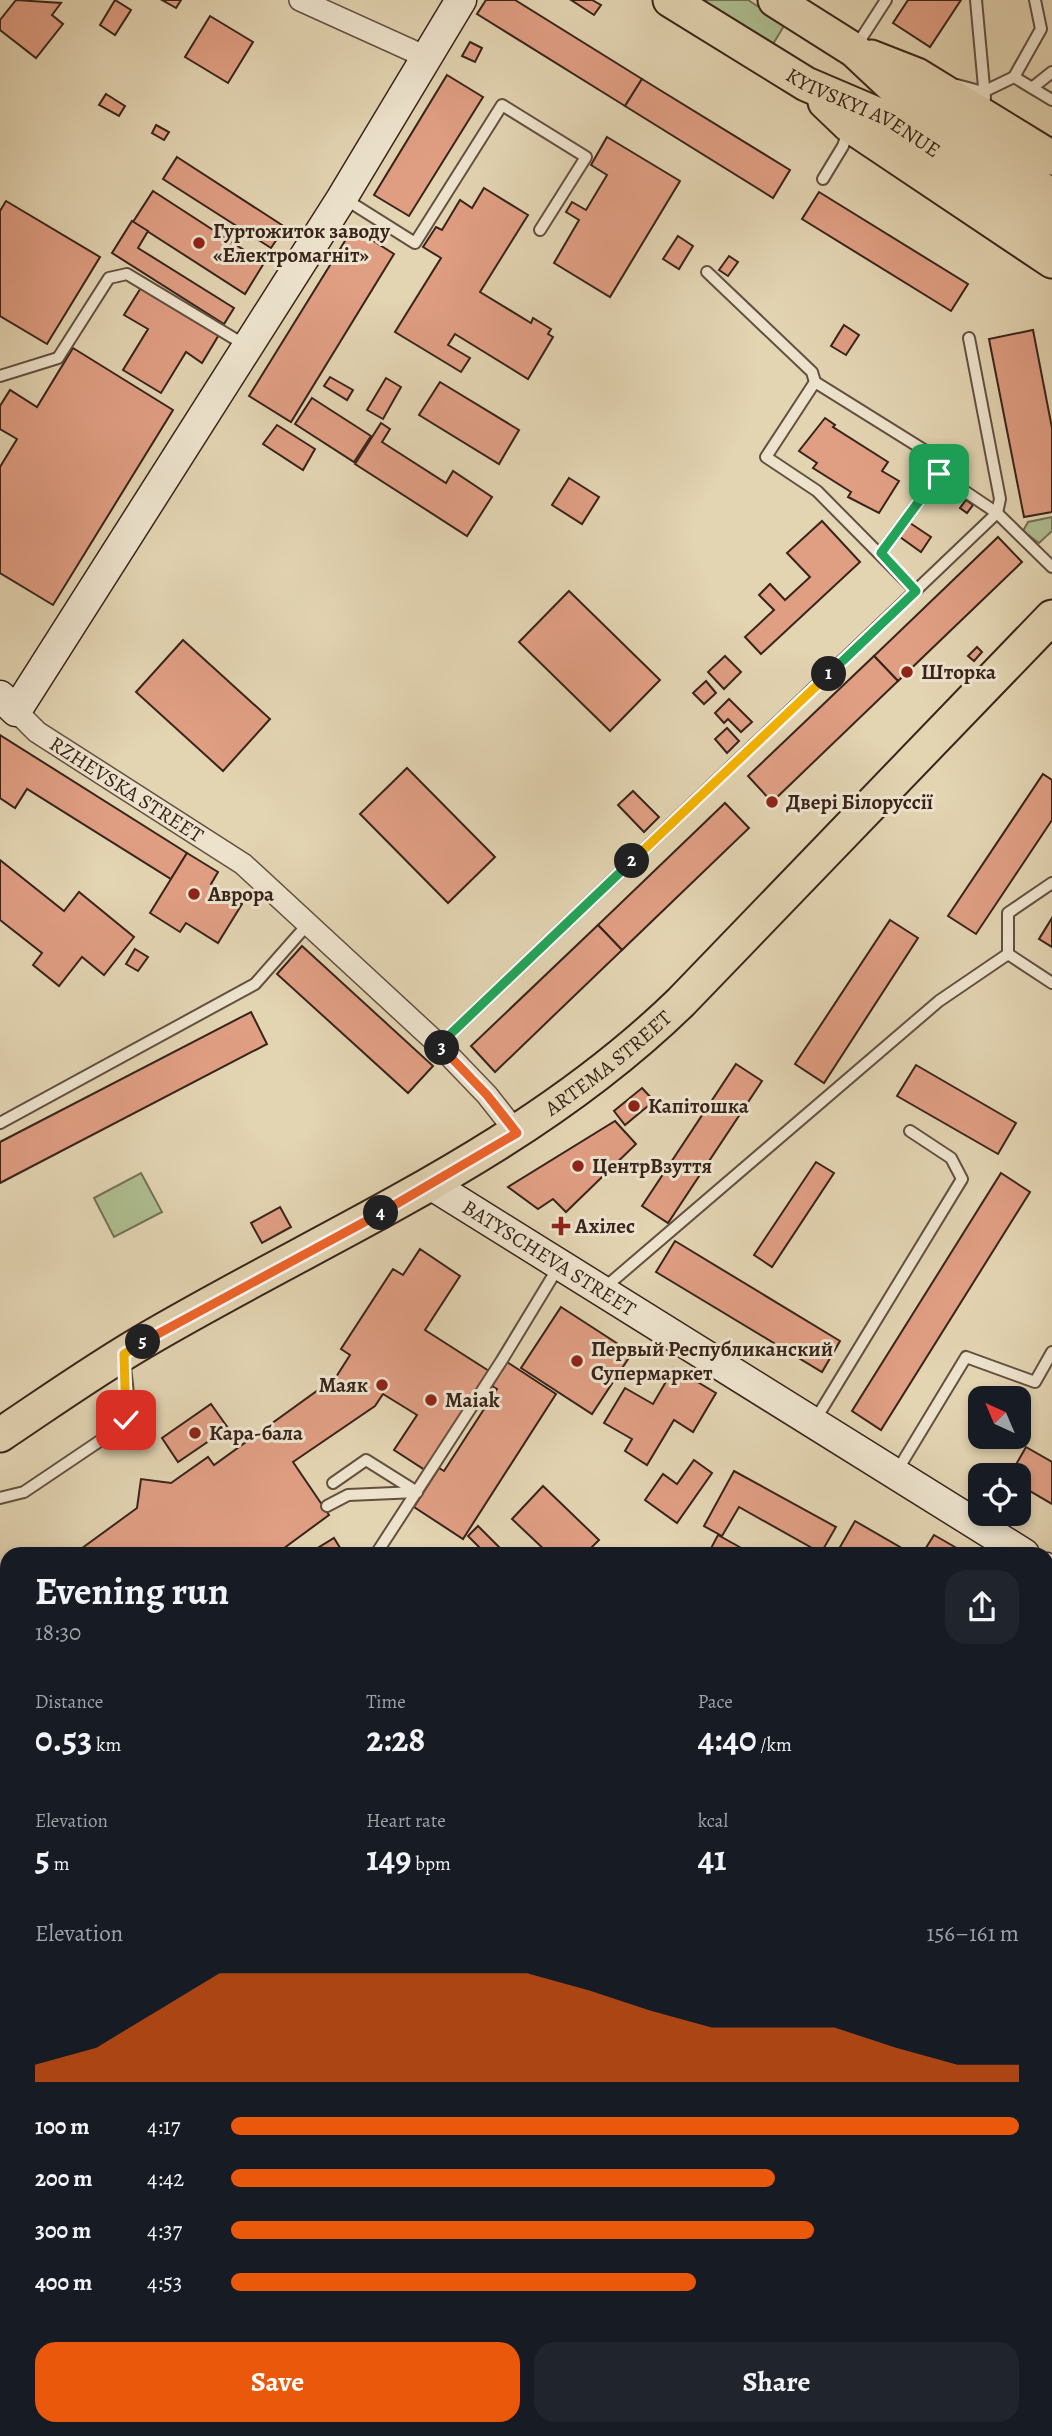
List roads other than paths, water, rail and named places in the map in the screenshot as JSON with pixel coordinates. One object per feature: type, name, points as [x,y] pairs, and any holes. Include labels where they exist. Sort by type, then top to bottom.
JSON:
[{"type":"main road","name":"KYIVSKYI AVENUE","points":[[670,0],[806,84],[888,118],[1052,228]]},
{"type":"main road","name":"KYIVSKYI AVENUE","points":[[775,0],[854,50],[903,96],[1052,196]]},
{"type":"main road","points":[[854,50],[988,106],[1052,158]]},
{"type":"main road","points":[[806,84],[849,125],[1052,261]]},
{"type":"main road","name":"ARTEMA STREET","points":[[0,1435],[124,1354],[432,1185],[580,1091],[644,1038],[1052,617]]},
{"type":"street","points":[[300,0],[426,57]]},
{"type":"street","points":[[8,704],[248,346],[342,198],[461,0]]},
{"type":"street","name":"RZHEVSKA STREET","points":[[8,704],[37,732],[243,864],[439,1045],[487,1095],[517,1133]]},
{"type":"street","name":"BATYSCHEVA STREET","points":[[432,1185],[602,1289],[812,1425],[1013,1547]]},
{"type":"lane","points":[[854,50],[886,0]]},
{"type":"lane","points":[[976,0],[988,106]]},
{"type":"lane","points":[[988,106],[1014,77],[1041,29],[1035,0]]},
{"type":"lane","points":[[1032,88],[1052,72]]},
{"type":"lane","points":[[1014,77],[1052,100]]},
{"type":"lane","points":[[342,198],[415,243],[502,104],[586,157],[540,230]]},
{"type":"lane","points":[[823,179],[843,146],[849,125]]},
{"type":"lane","points":[[707,272],[812,372],[815,382],[940,460],[943,468],[881,553]]},
{"type":"lane","points":[[1,378],[58,358],[109,278],[120,273],[127,274],[248,346]]},
{"type":"lane","points":[[439,1045],[997,513],[1000,499],[969,338]]},
{"type":"lane","points":[[815,382],[766,457],[817,491],[916,591]]},
{"type":"lane","points":[[939,474],[997,513],[1052,567]]},
{"type":"lane","points":[[1008,954],[1008,913],[1052,883]]},
{"type":"lane","points":[[2,1118],[255,984],[307,925]]},
{"type":"lane","points":[[1008,954],[1052,983]]},
{"type":"lane","points":[[602,1289],[939,1001],[1008,954]]},
{"type":"lane","points":[[812,1425],[962,1179],[951,1158],[910,1132]]},
{"type":"lane","points":[[381,1547],[560,1264]]},
{"type":"lane","points":[[895,1473],[966,1357],[1035,1382],[1052,1352]]},
{"type":"lane","points":[[0,1498],[24,1492],[119,1428],[126,1420],[128,1410],[124,1354]]},
{"type":"lane","points":[[333,1483],[366,1460],[417,1492]]},
{"type":"lane","points":[[327,1506],[348,1495],[417,1492]]},
{"type":"place","name":"Гуртожиток заводу «Електромагніт»","points":[[199,243]]},
{"type":"place","name":"Шторка","points":[[907,672]]},
{"type":"place","name":"Двері Білоруссії","points":[[772,802]]},
{"type":"place","name":"Аврора","points":[[194,894]]},
{"type":"place","name":"Капітошка","points":[[634,1106]]},
{"type":"place","name":"ЦентрВзуття","points":[[578,1166]]},
{"type":"place","name":"Ахілес","points":[[561,1226]]},
{"type":"place","name":"Первый Республиканский Супермаркет","points":[[577,1361]]},
{"type":"place","name":"Маяк","points":[[382,1385]]},
{"type":"place","name":"Maiak","points":[[431,1400]]},
{"type":"place","name":"Кара-бала","points":[[195,1433]]}]
